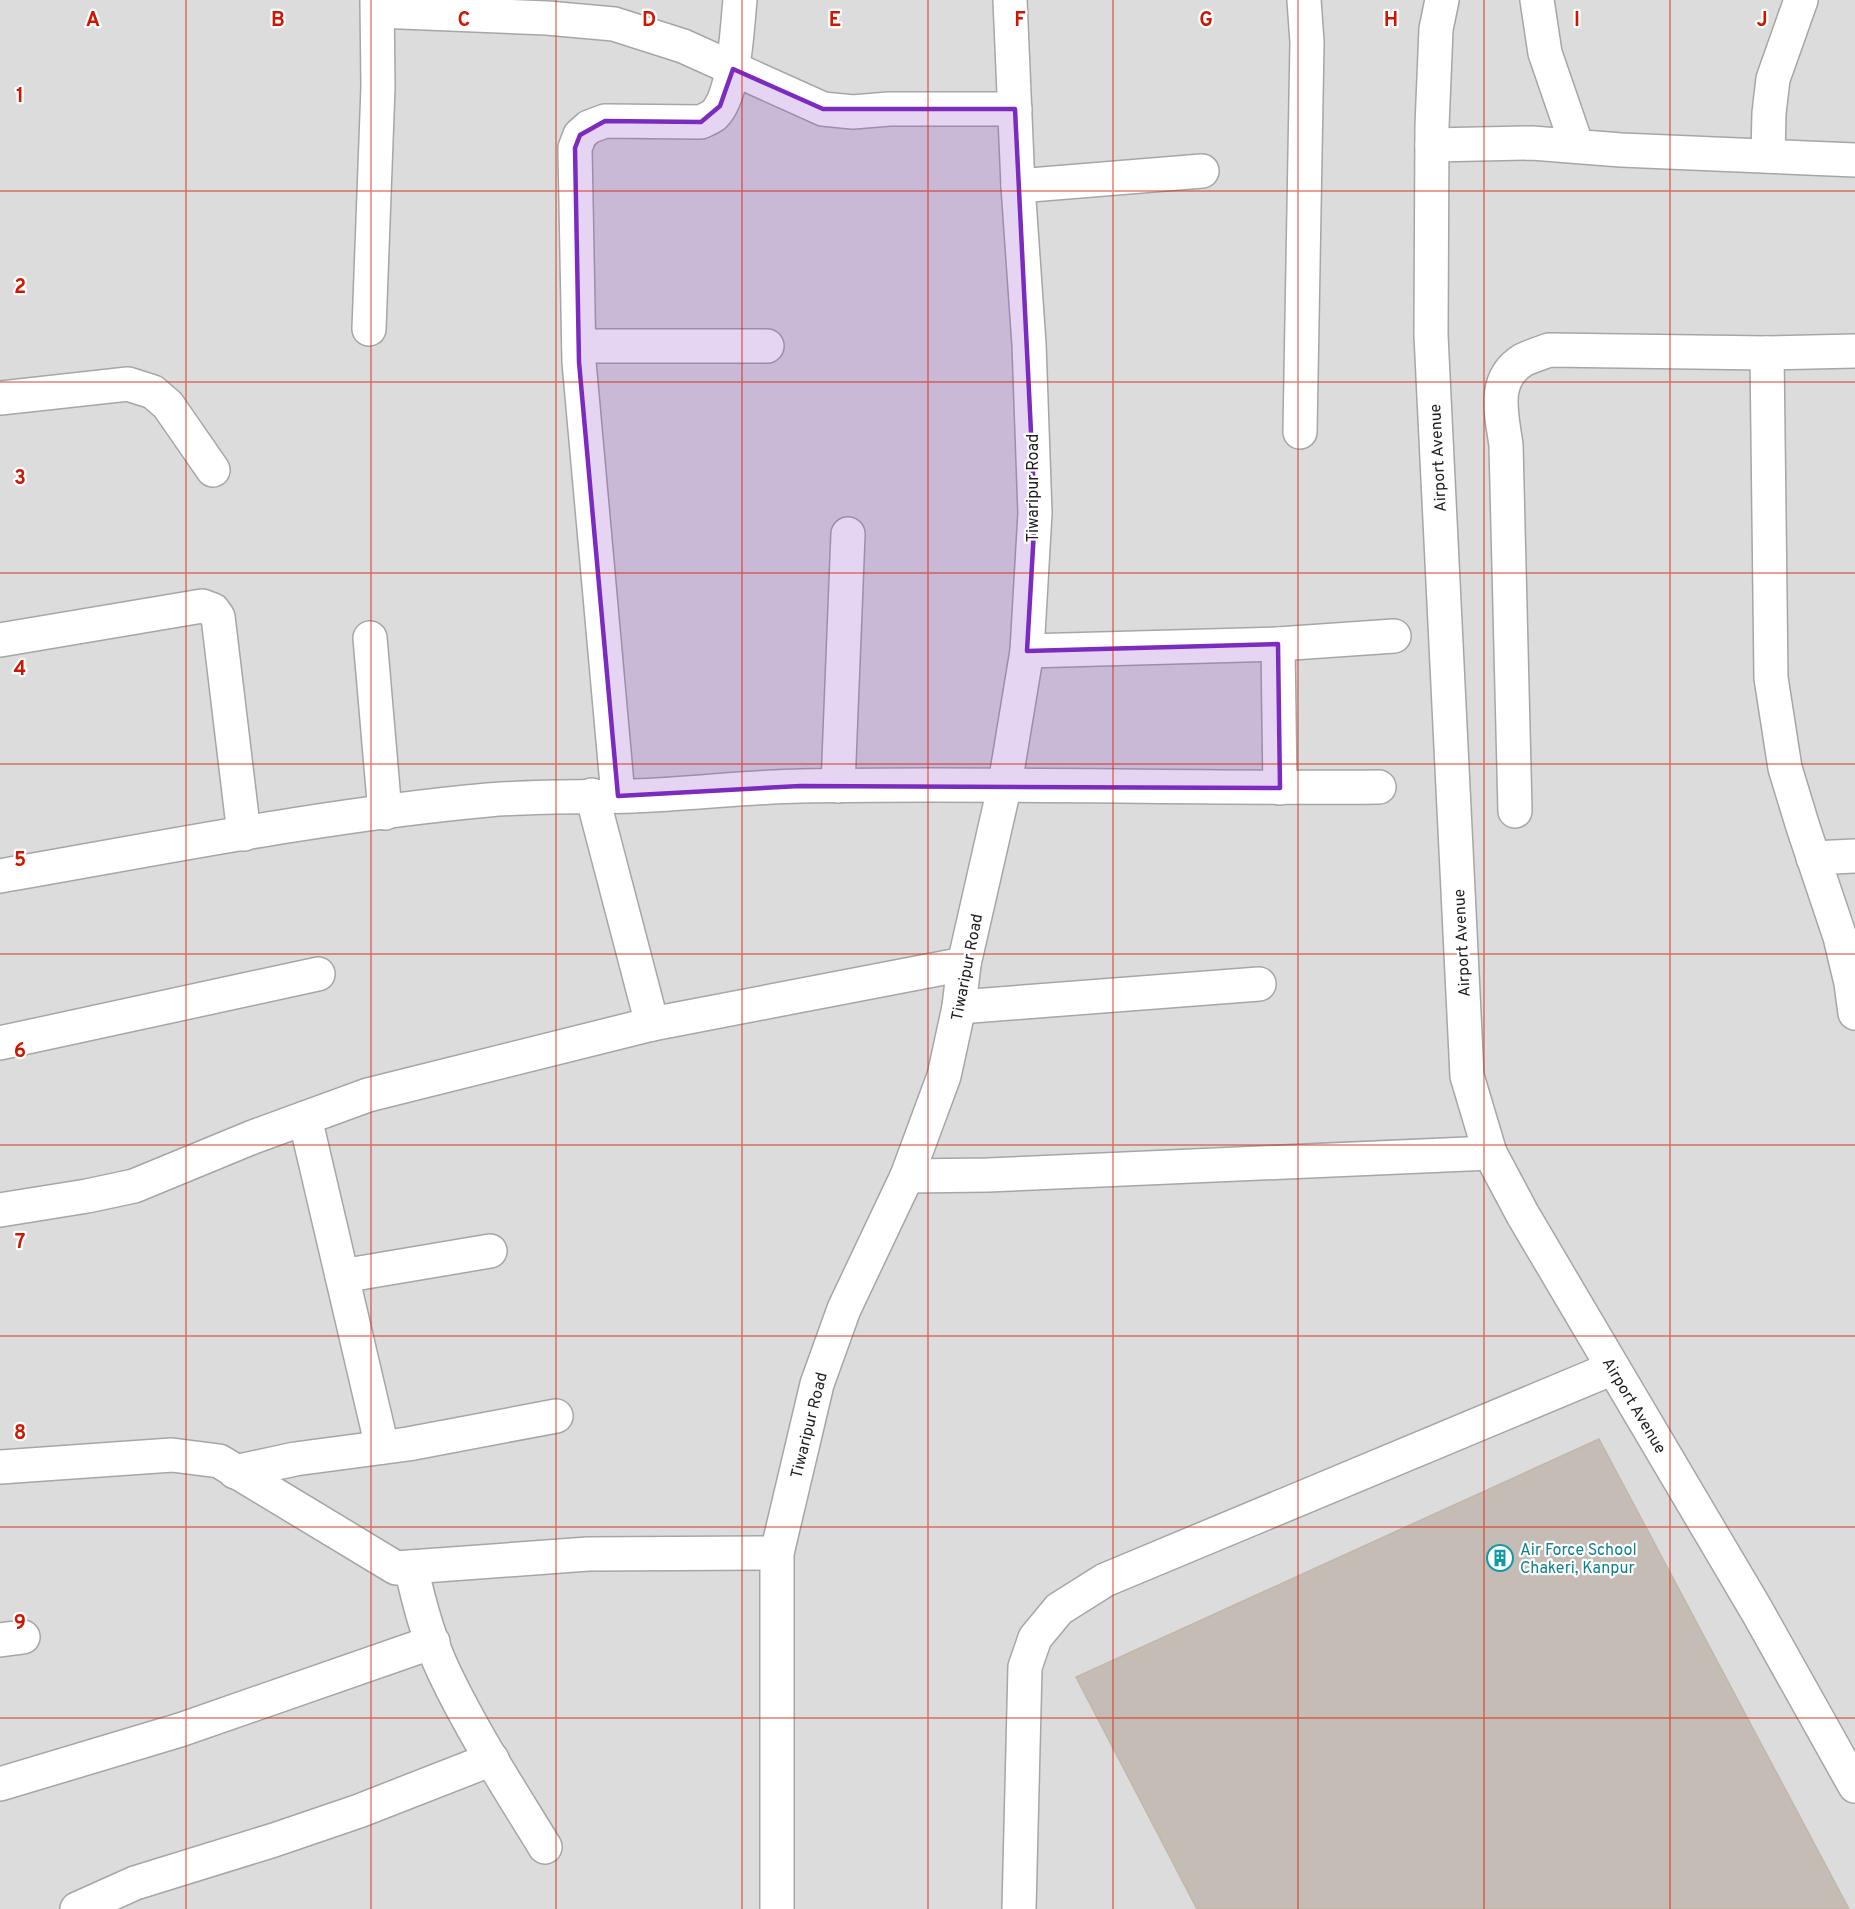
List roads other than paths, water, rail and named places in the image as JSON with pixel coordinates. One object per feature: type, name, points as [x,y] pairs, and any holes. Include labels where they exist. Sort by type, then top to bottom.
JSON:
[{"type":"street","points":[[652,1024],[605,795],[579,346],[575,148],[580,135],[589,127],[605,121],[701,122],[714,115],[720,106],[734,69],[740,0]]},
{"type":"street","name":"Tiwaripur Road","points":[[777,1909],[777,1553],[817,1384],[844,1309],[907,1176],[944,1076],[959,1007],[964,964],[1005,784],[1026,651],[1035,513],[1029,345],[1018,186],[1010,0]]},
{"type":"street","points":[[1300,432],[1307,42],[1304,0]]},
{"type":"street","name":"Airport Avenue","points":[[1442,0],[1436,29],[1432,145],[1431,335],[1467,1076],[1490,1154],[1523,1215],[1757,1611],[1855,1786]]},
{"type":"street","points":[[1538,0],[1545,53],[1577,146]]},
{"type":"street","points":[[1768,156],[1773,79],[1801,0]]},
{"type":"street","points":[[369,329],[378,87],[378,6],[614,24],[684,46],[823,109],[853,112],[890,109],[1015,110]]},
{"type":"street","points":[[1432,145],[1532,143],[1855,160]]},
{"type":"street","points":[[1018,186],[1202,171]]},
{"type":"street","points":[[579,346],[767,346]]},
{"type":"street","points":[[1515,811],[1506,446],[1500,395],[1506,376],[1523,360],[1549,350],[1767,353],[1855,351]]},
{"type":"street","points":[[1767,353],[1771,678],[1785,768],[1840,937],[1851,983],[1855,1013]]},
{"type":"street","points":[[0,398],[128,384],[153,392],[168,405],[213,470]]},
{"type":"street","points":[[838,786],[849,534]]},
{"type":"street","points":[[0,640],[202,606],[213,610],[218,617],[244,834]]},
{"type":"street","points":[[1026,651],[1278,644],[1394,636]]},
{"type":"street","points":[[370,638],[385,813]]},
{"type":"street","points":[[1278,644],[1280,788]]},
{"type":"street","points":[[0,876],[244,834],[490,800],[800,786],[1005,784],[1379,787]]},
{"type":"street","points":[[1813,858],[1855,856]]},
{"type":"street","points":[[0,1210],[134,1186],[253,1137],[368,1095],[652,1024],[964,964]]},
{"type":"street","points":[[0,1043],[318,974]]},
{"type":"street","points":[[959,1007],[1259,984]]},
{"type":"street","points":[[305,1118],[382,1447]]},
{"type":"street","points":[[907,1176],[1490,1154]]},
{"type":"street","points":[[342,1276],[490,1251]]},
{"type":"street","points":[[1019,1909],[1025,1668],[1035,1638],[1059,1609],[1105,1580],[1613,1368]]},
{"type":"street","points":[[235,1472],[295,1459],[408,1444],[556,1416]]},
{"type":"street","points":[[0,1467],[172,1455],[219,1461],[396,1568],[588,1554],[777,1553]]},
{"type":"street","points":[[411,1567],[422,1614],[443,1670],[474,1729],[544,1847]]},
{"type":"street","points":[[0,1784],[180,1730],[432,1642]]},
{"type":"street","points":[[77,1909],[135,1883],[359,1811],[492,1759]]},
{"type":"place","name":"Air Force School Chakeri, Kanpur","points":[[1500,1558]]}]
